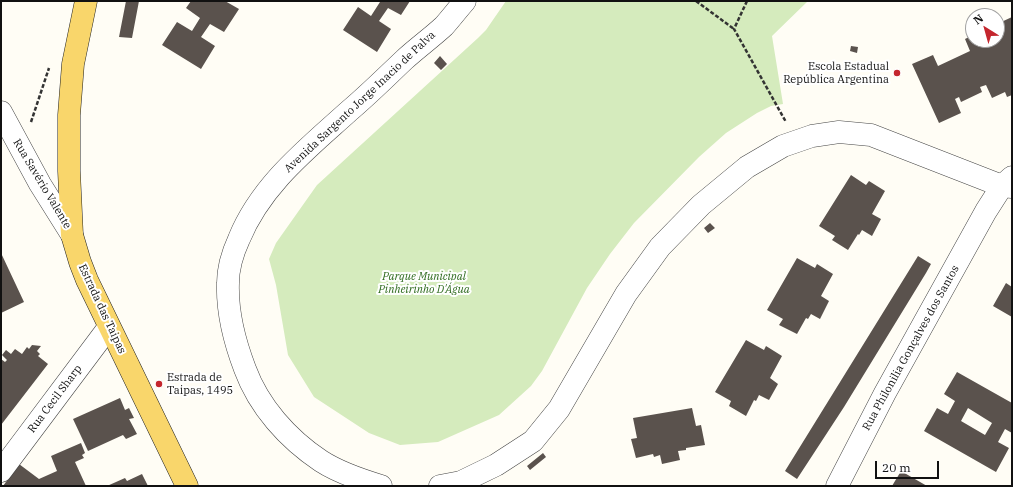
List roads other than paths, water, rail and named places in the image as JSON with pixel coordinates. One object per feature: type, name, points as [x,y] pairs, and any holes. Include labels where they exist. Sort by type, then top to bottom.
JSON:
[{"type":"main road","name":"Estrada das Taipas","points":[[86,1],[73,64],[69,115],[69,170],[72,235],[85,274],[109,327],[187,486]]},
{"type":"street","name":"Avenida Sargento Jorge Inacio de Palva","points":[[381,486],[358,479],[322,462],[293,439],[267,411],[249,380],[236,346],[230,314],[228,283],[231,263],[244,226],[257,204],[275,181],[320,136],[444,26],[465,1]]},
{"type":"street","name":"Rua Savério Valente","points":[[1,112],[8,144],[40,184],[72,235]]},
{"type":"street","points":[[440,486],[461,482],[489,469],[533,441],[559,409],[626,294],[660,247],[701,205],[747,167],[783,146],[812,136],[839,132],[871,135],[1009,183]]},
{"type":"street","name":"Rua Philonilia Gonçalves dos Santos","points":[[837,486],[886,393],[986,211],[1009,183]]},
{"type":"street","name":"Rua Cecil Sharp","points":[[1,471],[109,327]]},
{"type":"place","name":"Escola Estadual República Argentina","points":[[897,73]]},
{"type":"place","name":"Estrada de Taipas, 1495","points":[[159,384]]},
{"type":"park label","name":"Parque Municipal Pinheirinho D'Água","points":[[424,283]]}]
